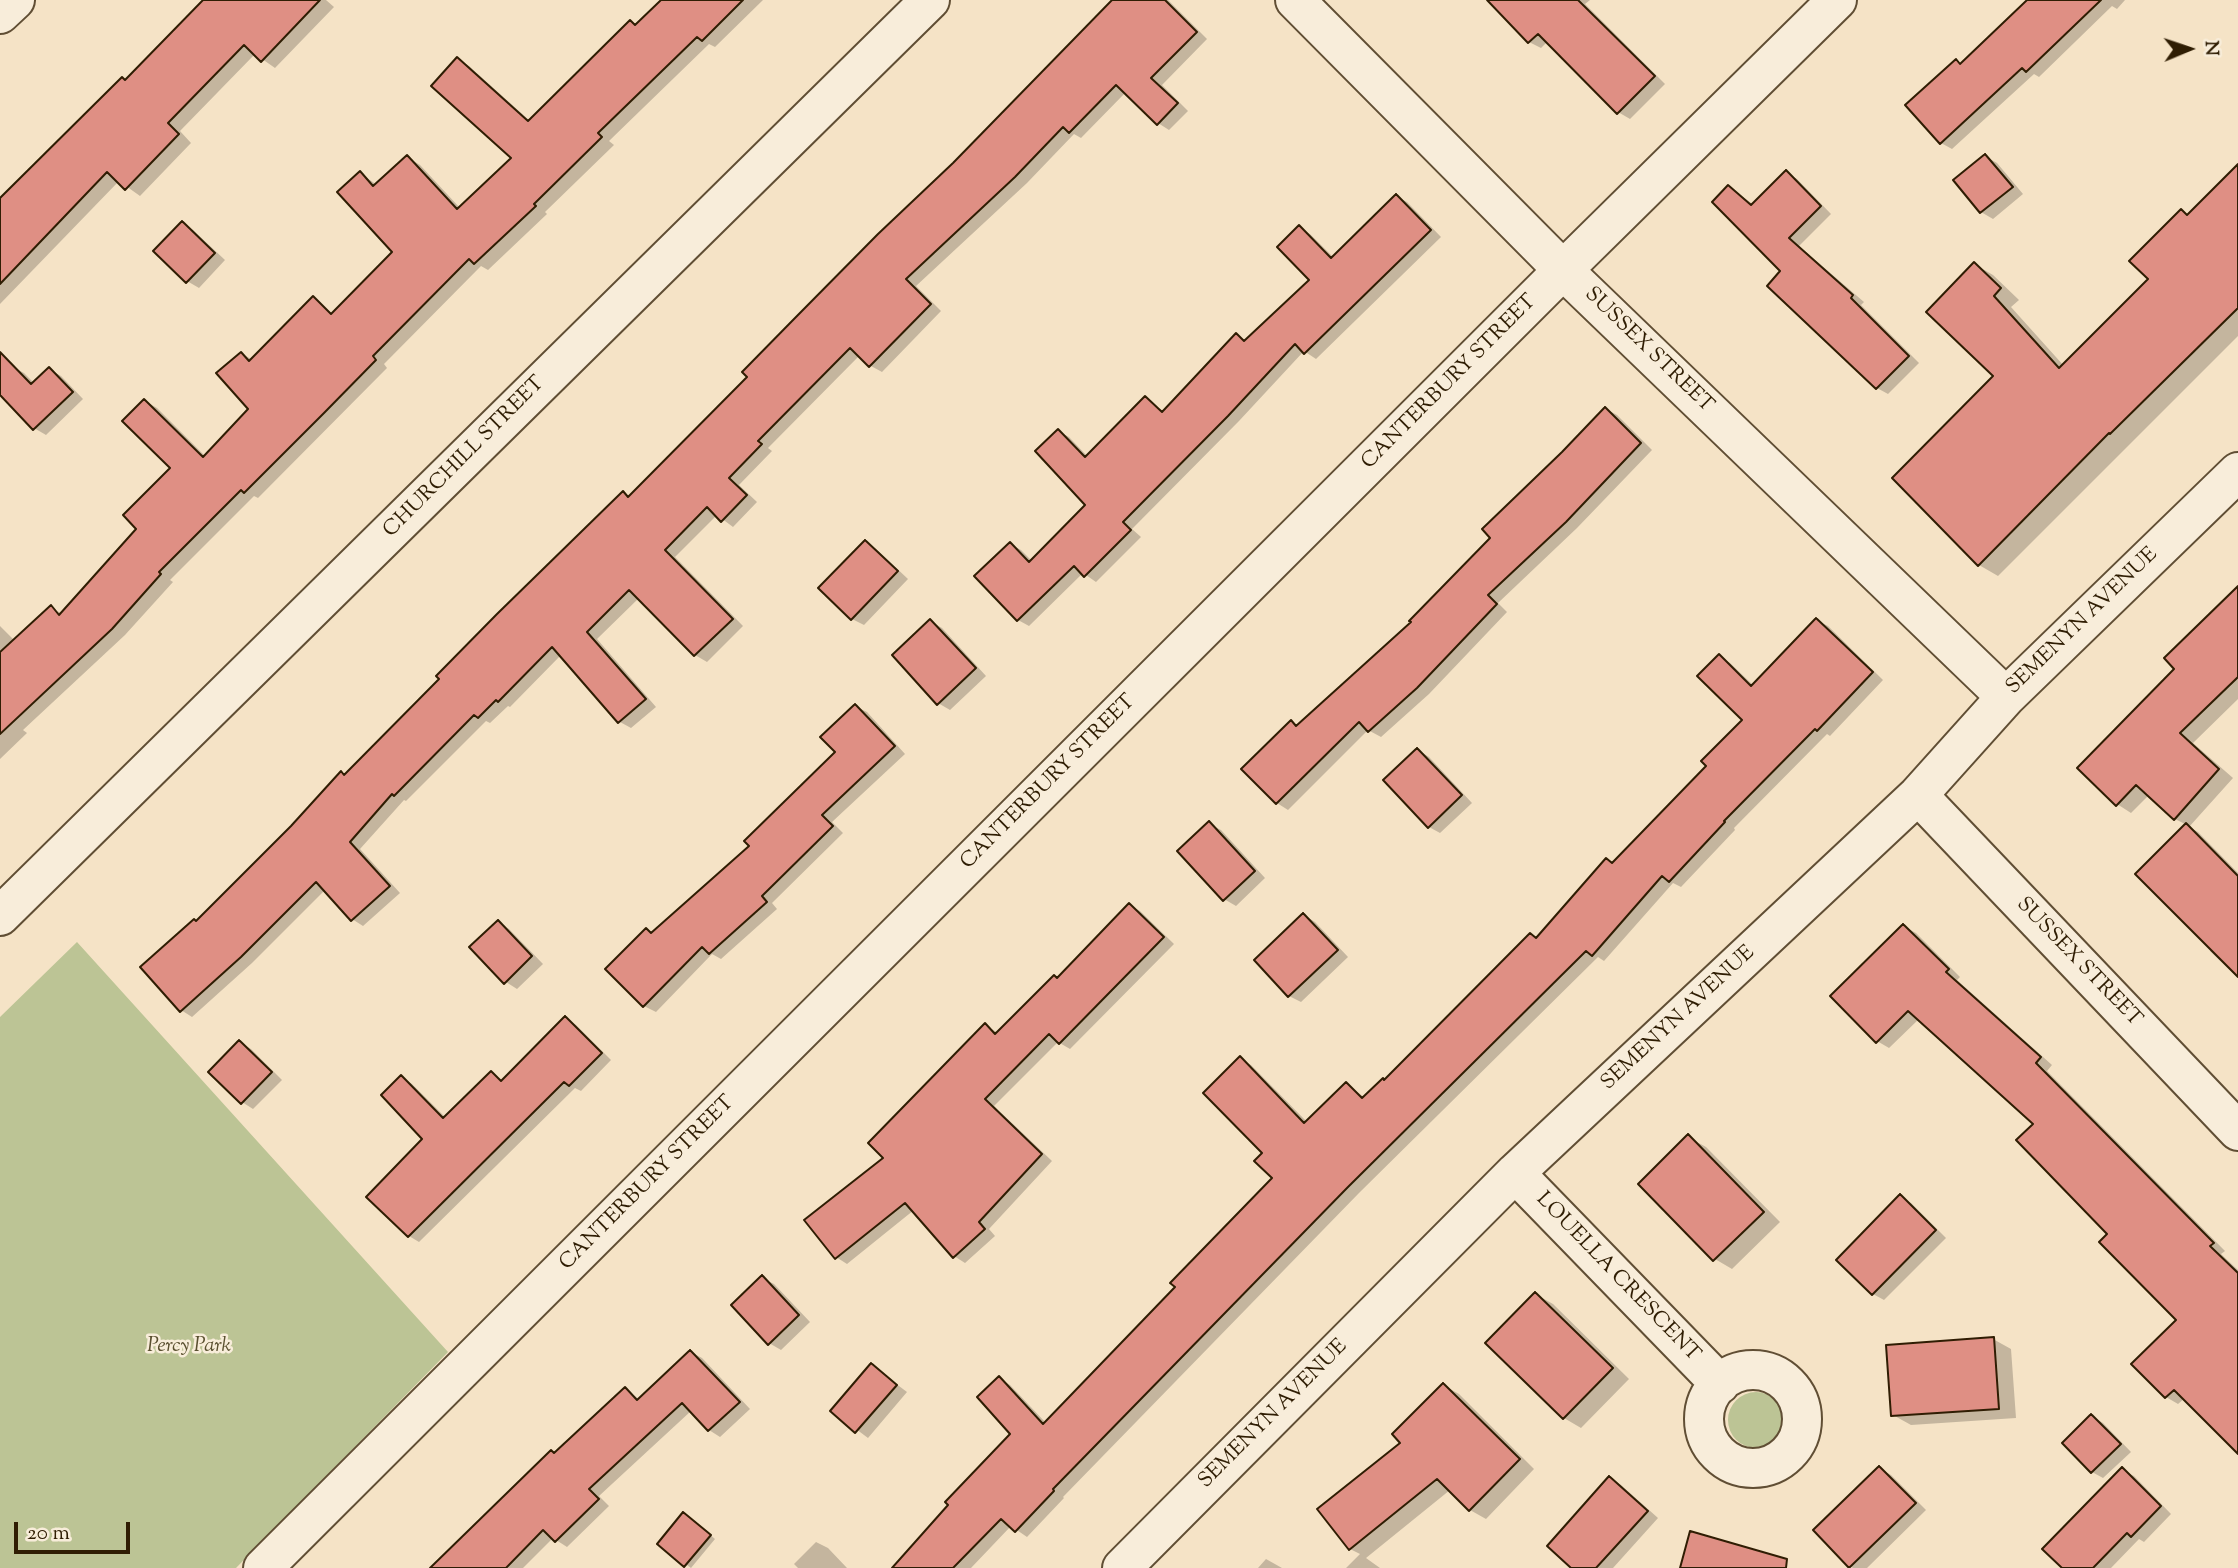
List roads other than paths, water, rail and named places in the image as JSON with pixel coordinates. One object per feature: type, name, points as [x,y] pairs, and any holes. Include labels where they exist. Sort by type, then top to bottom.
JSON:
[{"type":"street","points":[[0,14],[15,0]]},
{"type":"street","name":"CHURCHILL STREET","points":[[0,916],[930,0]]},
{"type":"street","name":"SUSSEX STREET","points":[[1295,0],[1563,270],[2006,697]]},
{"type":"street","name":"CANTERBURY STREET","points":[[262,1568],[1837,0]]},
{"type":"street","name":"SEMENYN AVENUE","points":[[1122,1568],[1515,1173],[1918,795],[2006,697],[2238,472]]},
{"type":"street","name":"SUSSEX STREET","points":[[1918,795],[2238,1130]]},
{"type":"street","name":"LOUELLA CRESCENT","points":[[1515,1173],[1720,1384]]},
{"type":"park label","name":"Percy Park","points":[[189,1347]]}]
